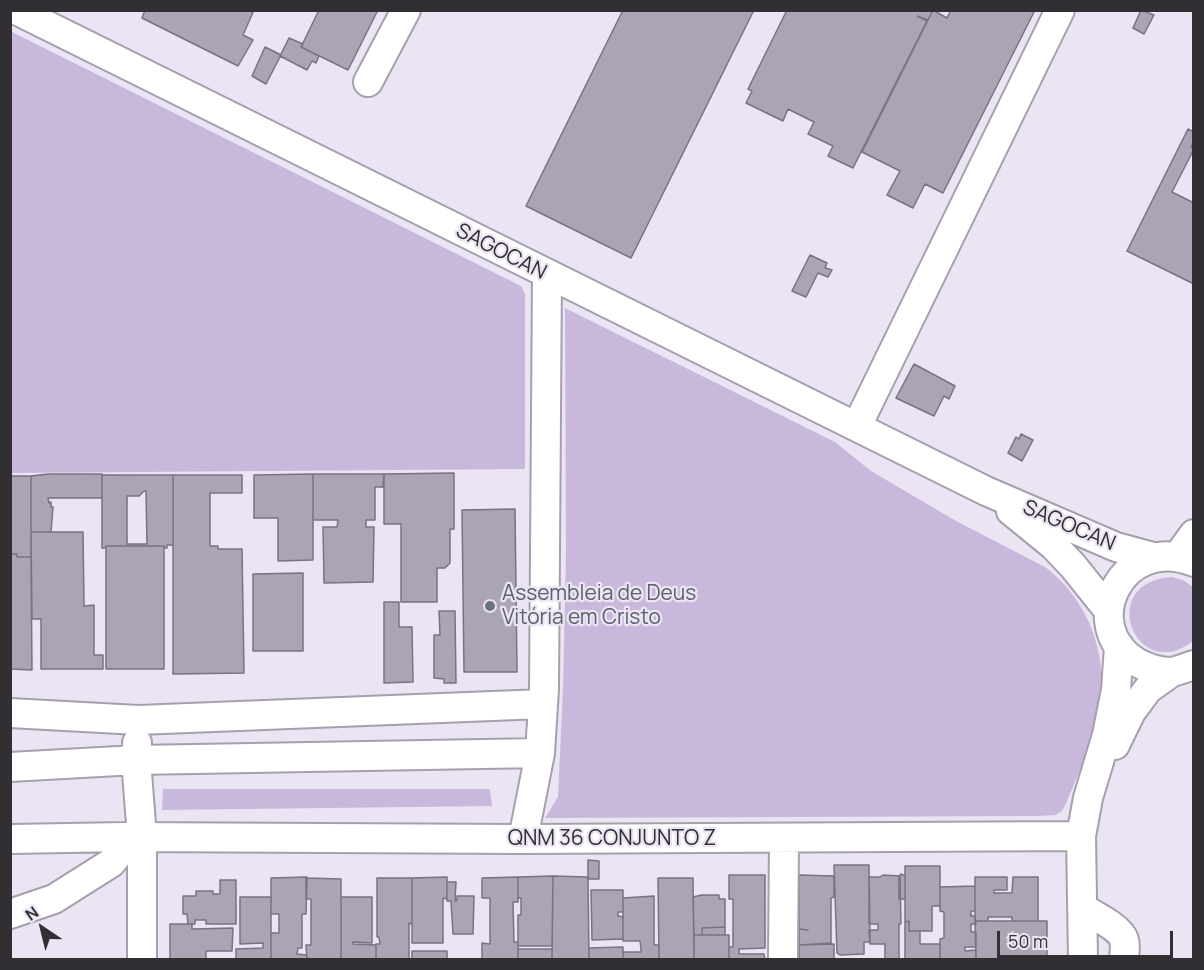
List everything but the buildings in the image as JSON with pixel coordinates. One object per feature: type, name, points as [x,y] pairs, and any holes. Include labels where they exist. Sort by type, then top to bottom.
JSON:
[{"type":"street","name":"SAGOCAN","points":[[16,10],[986,491],[1116,547],[1180,552]]},
{"type":"street","points":[[368,82],[406,10]]},
{"type":"street","points":[[857,426],[1060,10]]},
{"type":"street","points":[[523,839],[540,753],[543,704],[547,275]]},
{"type":"street","name":"SAGOCAN","points":[[986,491],[1054,546],[1073,566],[1108,611]]},
{"type":"street","points":[[1180,552],[1131,567],[1115,587],[1108,611],[1112,635],[1126,656],[1148,669],[1183,668]]},
{"type":"street","points":[[1083,960],[1081,836],[1088,798],[1107,735],[1116,690],[1119,646]]},
{"type":"street","points":[[1088,798],[1131,712],[1148,689],[1183,668]]},
{"type":"street","points":[[10,712],[138,720],[543,704]]},
{"type":"street","points":[[138,720],[134,837],[142,960]]},
{"type":"street","points":[[10,767],[136,760],[540,753]]},
{"type":"street","name":"QNM 36 CONJUNTO Z","points":[[10,839],[1081,836]]},
{"type":"street","points":[[10,914],[54,899],[111,863],[134,837]]},
{"type":"street","points":[[783,960],[784,838]]},
{"type":"street","points":[[1082,908],[1100,918],[1123,936],[1124,960]]},
{"type":"shaded area","points":[[10,31],[521,286],[525,294],[525,469],[11,473]]},
{"type":"shaded area","points":[[565,308],[835,442],[871,471],[956,521],[1045,567],[1063,583],[1078,602],[1097,645],[1102,691],[1093,738],[1062,811],[1056,815],[1038,816],[545,818],[558,797],[563,688],[566,554]]},
{"type":"shaded area","points":[[1172,577],[1183,580],[1193,587],[1193,641],[1173,651],[1155,651],[1141,642],[1132,628],[1130,611],[1134,595],[1148,583]]},
{"type":"shaded area","points":[[163,789],[490,789],[492,806],[162,810]]},
{"type":"place","name":"Assembleia de Deus Vitória em Cristo","points":[[490,606]]}]
